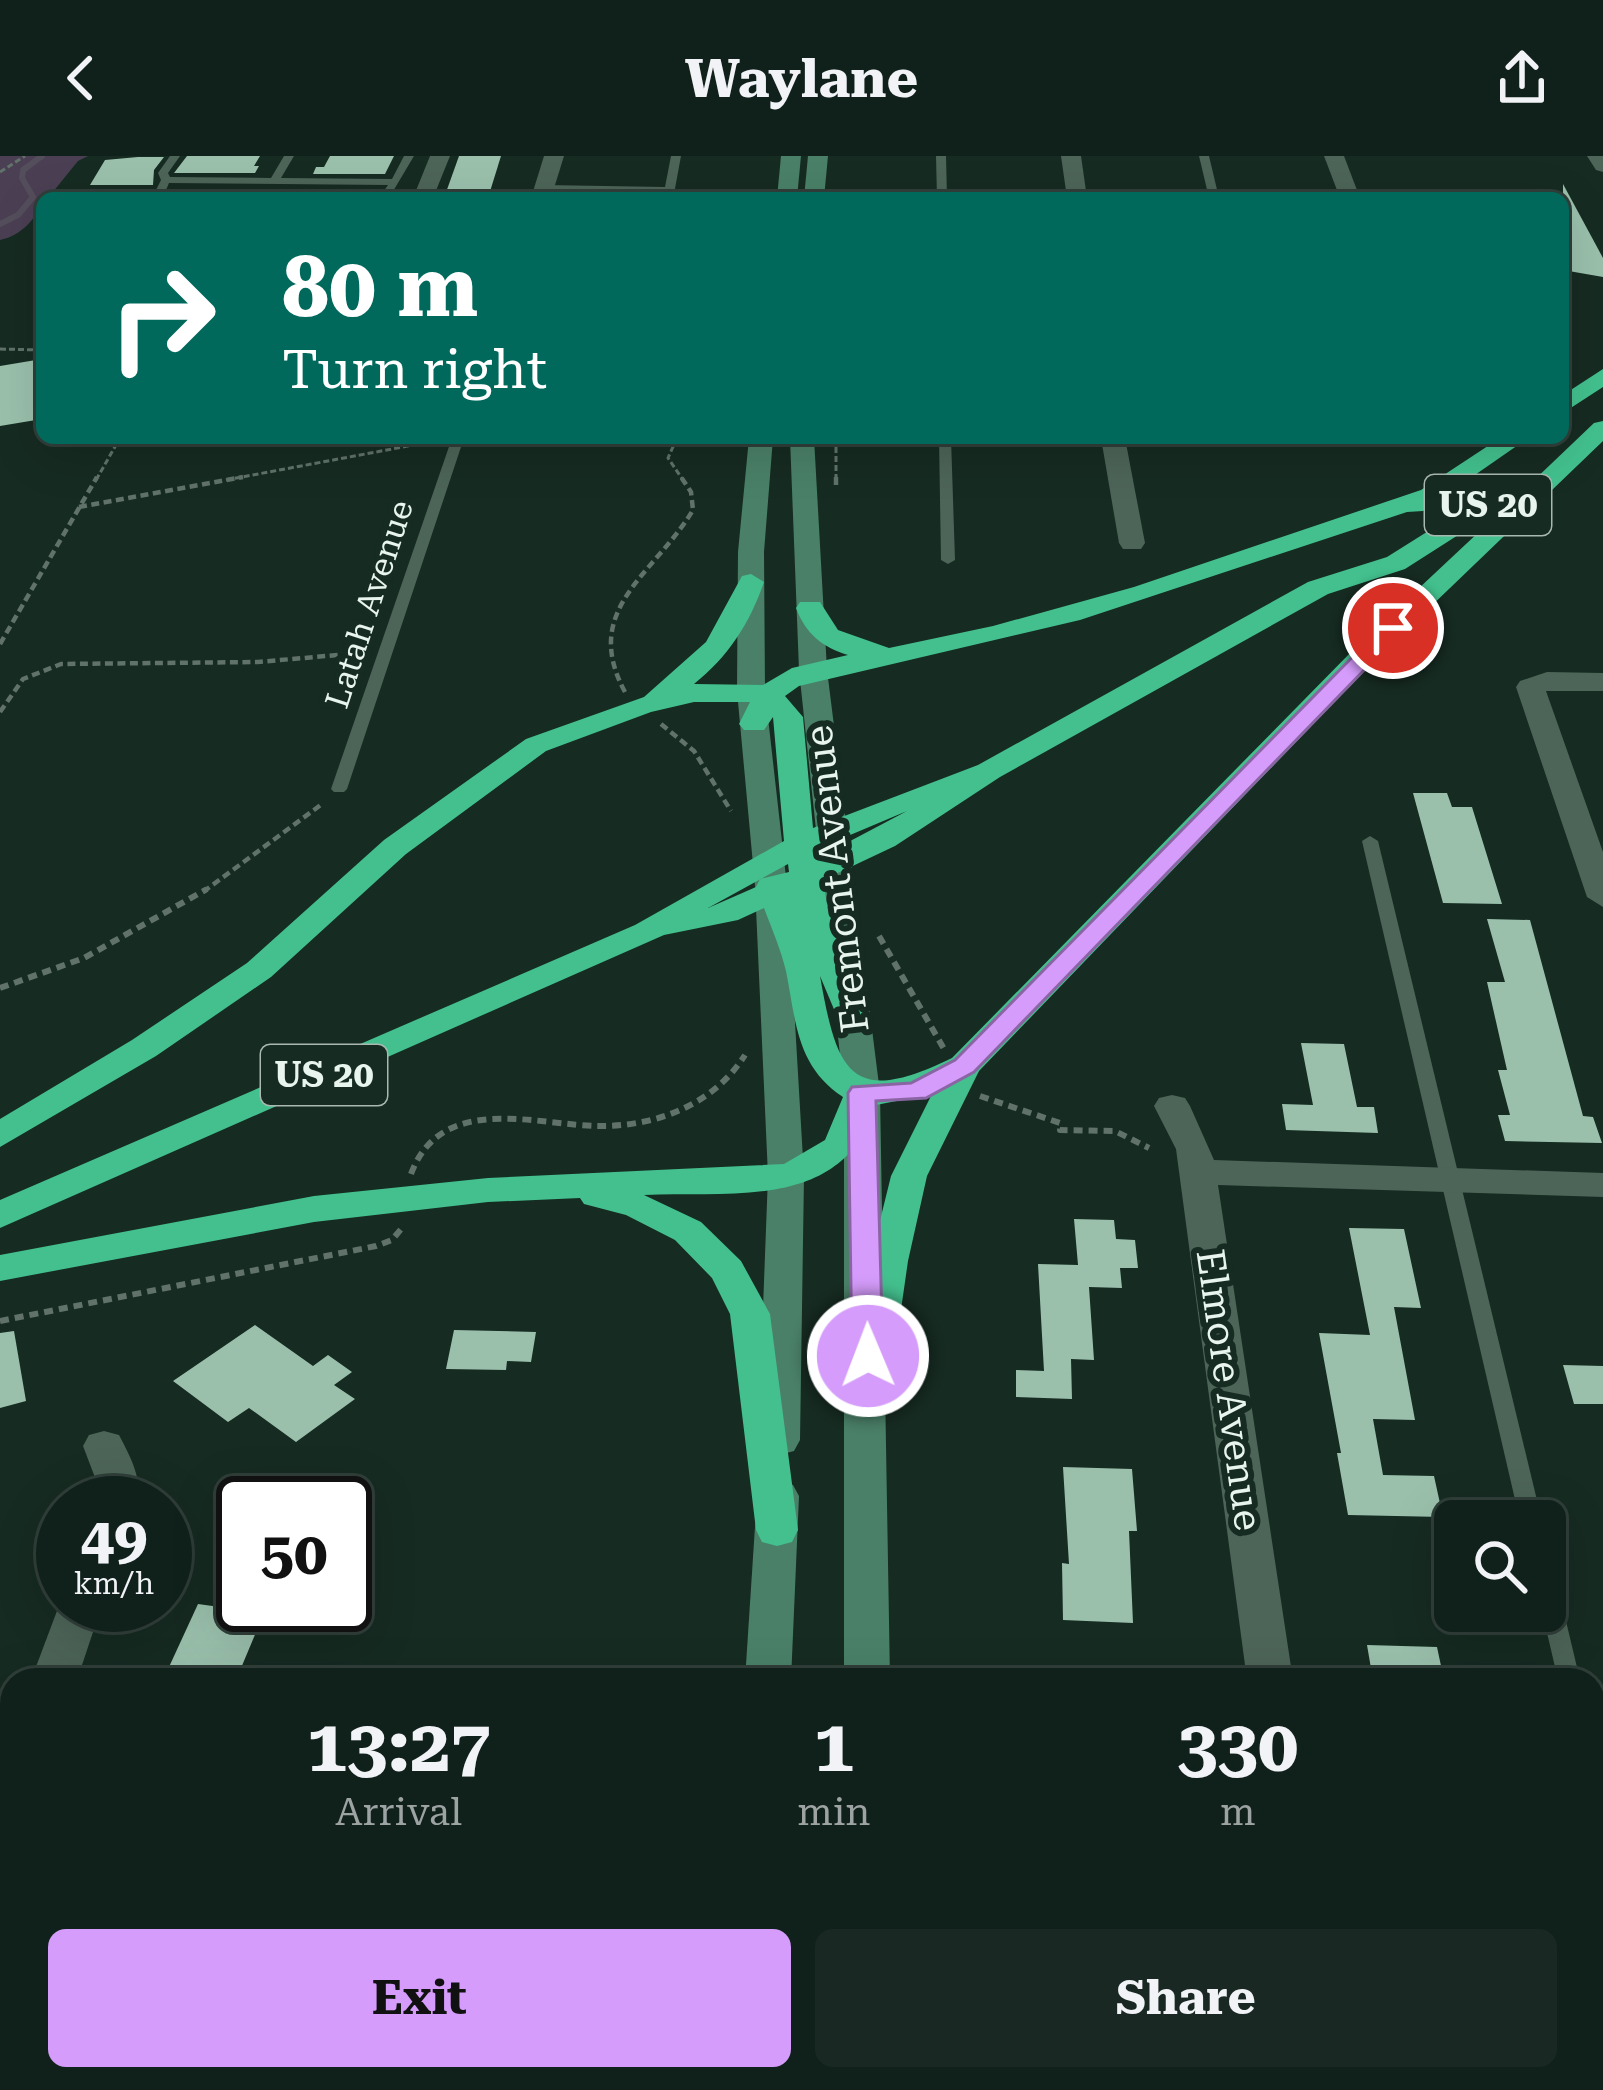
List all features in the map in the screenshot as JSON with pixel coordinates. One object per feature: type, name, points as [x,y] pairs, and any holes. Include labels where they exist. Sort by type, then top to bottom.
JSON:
[{"type":"highway","points":[[1569,402],[1603,376]]},
{"type":"highway","points":[[868,1400],[889,1261],[909,1176],[975,1074],[1364,655],[1592,437]]},
{"type":"highway","name":"US 20","points":[[0,1216],[726,897],[884,839],[989,771],[1318,588],[1396,563],[1592,437]]},
{"type":"highway","name":"US 20","points":[[1318,588],[1346,550],[1507,444]]},
{"type":"highway","points":[[757,704],[813,670],[907,655],[1128,599],[1434,494]]},
{"type":"highway","points":[[640,706],[683,680],[724,642],[740,617],[751,582]]},
{"type":"highway","points":[[810,608],[814,624],[837,643],[907,655]]},
{"type":"highway","points":[[0,1135],[144,1048],[259,970],[395,847],[536,745],[640,706],[694,693],[757,704],[788,717],[794,809],[812,910],[853,1019]]},
{"type":"highway","name":"US 20","points":[[726,897],[881,806],[989,771]]},
{"type":"highway","points":[[771,886],[801,967],[813,1032],[844,1081],[862,1093],[916,1092],[975,1074]]},
{"type":"highway","points":[[0,1268],[314,1209],[565,1186],[786,1176],[814,1168],[838,1152],[852,1128],[862,1093]]},
{"type":"highway","points":[[565,1186],[639,1206],[688,1231],[728,1270],[750,1314],[777,1531]]},
{"type":"street","points":[[425,192],[440,156]]},
{"type":"street","points":[[542,192],[554,156]]},
{"type":"street","points":[[788,192],[791,156]]},
{"type":"street","points":[[815,192],[818,156]]},
{"type":"street","points":[[1071,156],[1076,192]]},
{"type":"street","points":[[1334,156],[1348,192]]},
{"type":"street","points":[[1598,156],[1603,166]]},
{"type":"street","name":"Fremont Avenue","points":[[761,444],[751,582],[786,1176],[769,1668]]},
{"type":"street","name":"Fremont Avenue","points":[[802,444],[813,670],[862,1093],[867,1668]]},
{"type":"street","points":[[1114,444],[1132,543]]},
{"type":"street","points":[[1603,682],[1547,681],[1530,687],[1603,897]]},
{"type":"street","name":"Elmore Avenue","points":[[1172,1106],[1194,1149],[1198,1172],[1268,1668]]},
{"type":"street","points":[[1198,1172],[1603,1185]]},
{"type":"street","points":[[104,1446],[115,1476]]},
{"type":"street","points":[[58,1668],[71,1632]]},
{"type":"lane","points":[[160,192],[175,156]]},
{"type":"lane","points":[[275,180],[289,156]]},
{"type":"lane","points":[[388,192],[409,156]]},
{"type":"lane","points":[[584,192],[669,190],[676,156]]},
{"type":"lane","points":[[941,156],[942,192]]},
{"type":"lane","points":[[1204,156],[1213,192]]},
{"type":"lane","points":[[166,180],[395,182]]},
{"type":"lane","name":"Latah Avenue","points":[[339,789],[456,444]]},
{"type":"lane","points":[[945,444],[948,560]]},
{"type":"lane","points":[[1370,842],[1526,1500]]},
{"type":"lane","points":[[1558,1632],[1566,1668]]},
{"type":"path","points":[[0,172],[25,156]]},
{"type":"path","points":[[0,349],[36,350]]},
{"type":"path","points":[[0,644],[116,444]]},
{"type":"path","points":[[79,507],[414,444]]},
{"type":"path","points":[[674,444],[668,458],[691,492],[693,510],[626,594],[608,637],[615,678],[694,751],[735,818]]},
{"type":"path","points":[[0,712],[16,682],[32,671],[61,664],[259,662],[349,654],[390,636]]},
{"type":"path","points":[[0,988],[90,958],[215,883],[339,789]]},
{"type":"path","points":[[410,1186],[412,1167],[424,1150],[469,1122],[499,1116],[603,1126],[643,1121],[680,1110],[716,1091],[731,1078],[749,1044]]},
{"type":"path","points":[[975,1074],[982,1099],[1060,1123],[1060,1130],[1115,1131],[1149,1148]]},
{"type":"path","points":[[0,1321],[376,1246],[392,1240],[410,1209]]},
{"type":"shaded area","points":[[0,156],[88,156],[78,161],[53,192],[36,192],[36,214],[14,235],[0,240]]},
{"type":"building","points":[[187,156],[260,156],[255,173],[174,173]]},
{"type":"building","points":[[330,156],[394,156],[385,174],[313,174]]},
{"type":"building","points":[[459,156],[501,156],[490,192],[446,192]]},
{"type":"building","points":[[164,157],[154,170],[153,185],[90,185],[105,160]]},
{"type":"building","points":[[305,189],[378,189],[377,192]]},
{"type":"building","points":[[1569,195],[1603,258],[1603,277],[1569,271]]},
{"type":"building","points":[[36,360],[36,420],[0,426],[0,366]]},
{"type":"building","points":[[1413,793],[1447,793],[1452,807],[1472,807],[1502,904],[1443,903]]},
{"type":"building","points":[[1487,919],[1530,920],[1583,1116],[1593,1117],[1602,1143],[1505,1141],[1498,1115],[1510,1115],[1498,1070],[1507,1070],[1487,982],[1505,982]]},
{"type":"building","points":[[1301,1043],[1344,1044],[1357,1107],[1374,1107],[1378,1133],[1286,1130],[1282,1104],[1313,1105]]},
{"type":"building","points":[[1074,1219],[1114,1220],[1116,1239],[1135,1240],[1138,1268],[1120,1268],[1122,1288],[1089,1287],[1094,1360],[1071,1359],[1072,1399],[1016,1397],[1016,1370],[1044,1371],[1038,1264],[1078,1265]]},
{"type":"building","points":[[1349,1228],[1404,1229],[1421,1308],[1394,1307],[1415,1420],[1373,1419],[1383,1475],[1434,1476],[1439,1500],[1434,1500],[1434,1517],[1348,1515],[1319,1333],[1370,1335]]},
{"type":"building","points":[[255,1325],[313,1366],[328,1355],[352,1372],[334,1385],[355,1399],[296,1442],[249,1408],[228,1422],[173,1381]]},
{"type":"building","points":[[454,1330],[536,1332],[531,1362],[507,1361],[506,1370],[446,1369]]},
{"type":"building","points":[[14,1331],[26,1401],[0,1408],[0,1333]]},
{"type":"building","points":[[1563,1365],[1603,1366],[1603,1404],[1574,1404]]},
{"type":"building","points":[[1063,1467],[1132,1469],[1137,1531],[1129,1531],[1133,1623],[1063,1620],[1062,1563],[1069,1564]]},
{"type":"building","points":[[198,1604],[216,1606],[216,1632],[256,1632],[241,1668],[169,1668],[185,1632],[192,1632]]},
{"type":"building","points":[[1367,1645],[1437,1647],[1441,1668],[1371,1668]]},
{"type":"waterway","points":[[0,224],[18,215],[33,197],[22,178],[23,170],[42,156]]},
{"type":"route","points":[[868,1356],[862,1093],[916,1092],[964,1066],[1393,628]]}]
